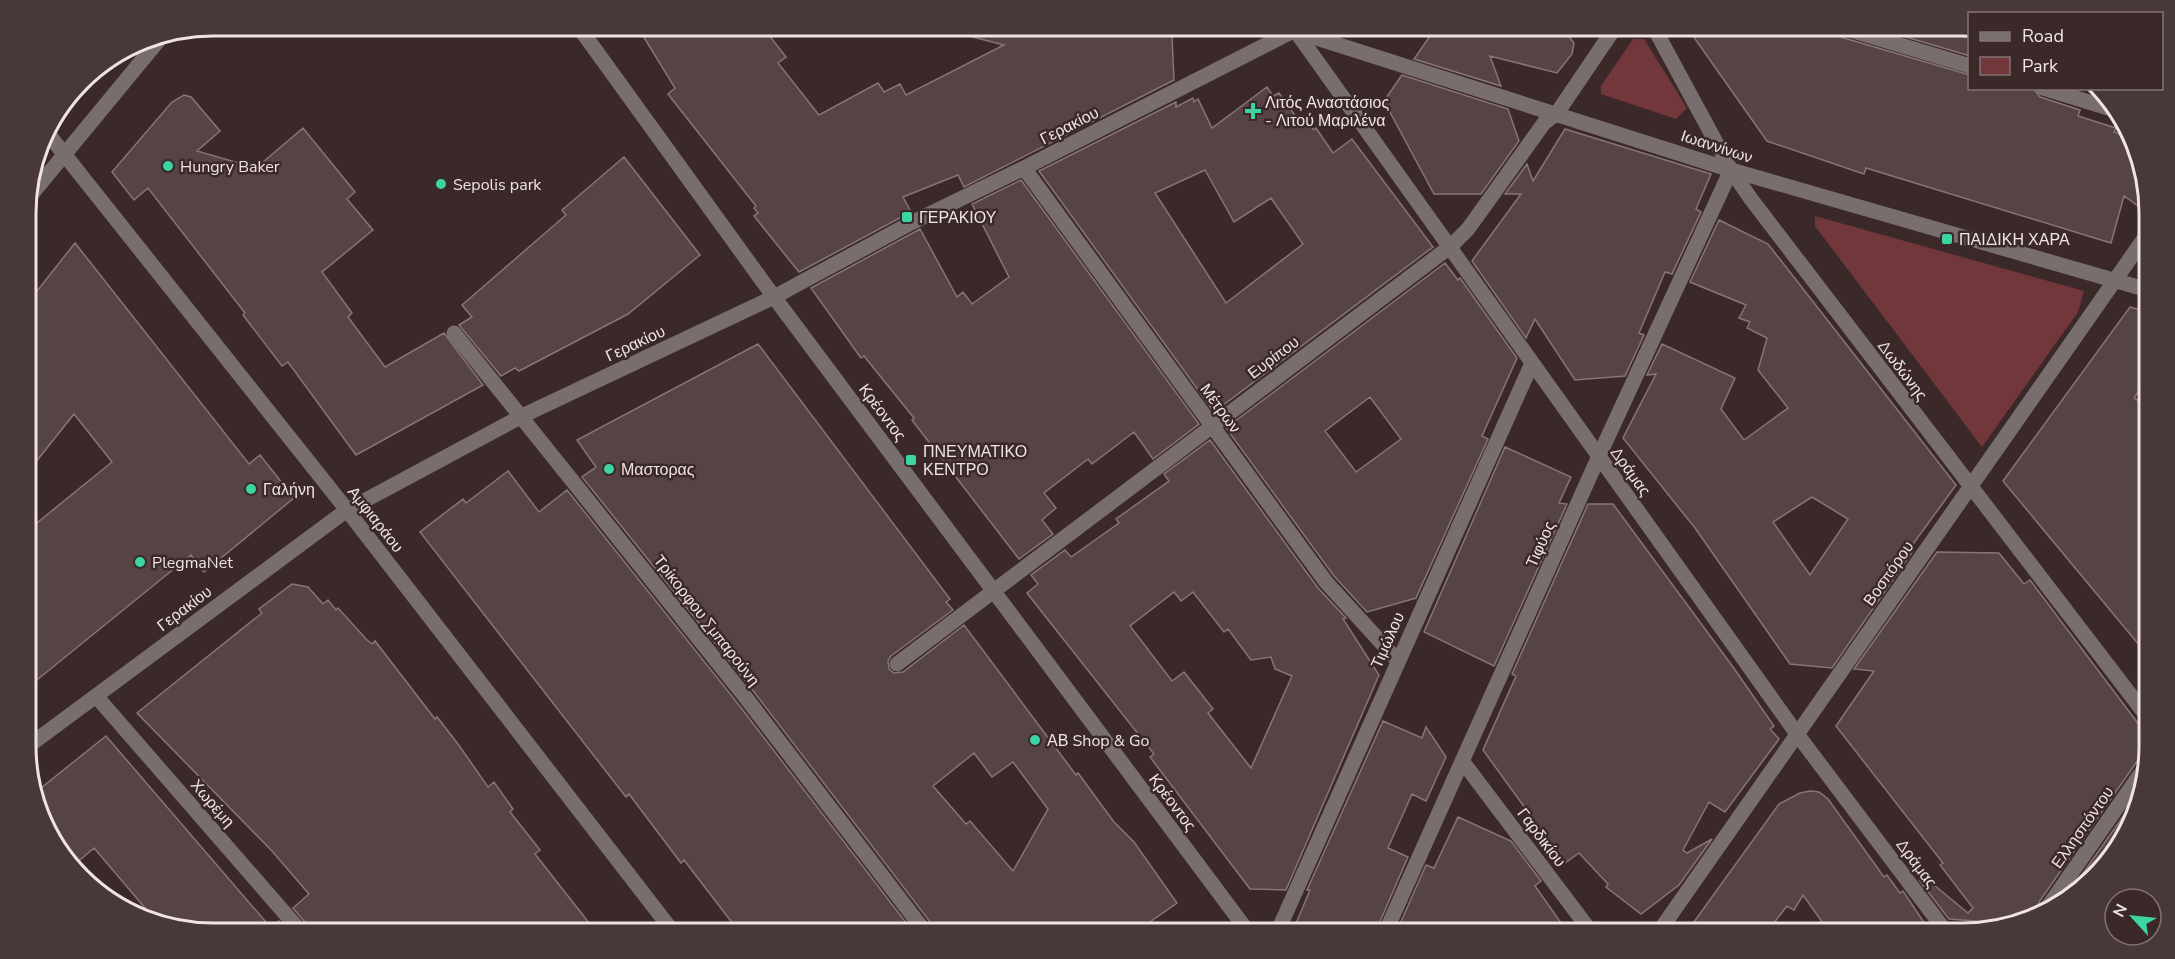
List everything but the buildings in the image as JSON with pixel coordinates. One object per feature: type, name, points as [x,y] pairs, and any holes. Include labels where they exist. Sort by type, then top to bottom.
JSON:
[{"type":"street","name":"Κρέοντος","points":[[585,36],[774,297],[1241,923]]},
{"type":"street","name":"Γερακίου","points":[[36,740],[347,510],[522,416],[774,297],[910,223],[1024,168],[1279,36]]},
{"type":"street","name":"Δράμας","points":[[1300,36],[1797,734],[1939,923]]},
{"type":"street","name":"Ιωαννίνων","points":[[1319,36],[1731,170],[2139,288]]},
{"type":"street","name":"Ευρίπου","points":[[897,664],[1451,246],[1468,229],[1544,123],[1557,113],[1609,36]]},
{"type":"street","name":"Δωδώνης","points":[[1658,36],[1731,170],[1970,488],[2139,706]]},
{"type":"street","points":[[1870,36],[1968,65]]},
{"type":"street","points":[[39,186],[154,46]]},
{"type":"street","points":[[2049,90],[2104,107]]},
{"type":"street","name":"Αμφιαράου","points":[[53,140],[347,510],[666,923]]},
{"type":"street","name":"Μέτρων","points":[[1024,168],[1326,582],[1398,661]]},
{"type":"street","name":"Τιφύος","points":[[1390,923],[1599,456],[1731,170]]},
{"type":"street","name":"Βοσπόρου","points":[[1665,923],[2139,246]]},
{"type":"street","name":"Τρίκορφου Σμπαρούνη","points":[[454,333],[743,694],[918,923]]},
{"type":"street","name":"Τιμώλου","points":[[1282,923],[1532,363]]},
{"type":"street","name":"Χωρέμη","points":[[96,696],[293,923]]},
{"type":"street","name":"Γαρδικίου","points":[[1463,762],[1584,923]]},
{"type":"street","name":"Ελλησπόντου","points":[[2055,896],[2136,779]]},
{"type":"green space","points":[[1633,39],[1644,39],[1687,108],[1676,119],[1601,94],[1601,86]]},
{"type":"green space","points":[[1815,216],[2084,291],[2078,312],[1982,447],[1815,226]]},
{"type":"place","name":"Λιτός Αναστάσιος - Λιτού Μαριλένα","points":[[1253,111]]},
{"type":"place","name":"Hungry Baker","points":[[168,166]]},
{"type":"place","name":"Sepolis park","points":[[441,184]]},
{"type":"place","name":"ΓΕΡΑΚΙΟΥ","points":[[907,217]]},
{"type":"place","name":"ΠΑΙΔΙΚΗ ΧΑΡΑ","points":[[1947,239]]},
{"type":"place","name":"ΠΝΕΥΜΑΤΙΚΟ ΚΕΝΤΡΟ","points":[[911,460]]},
{"type":"place","name":"Μαστορας","points":[[609,469]]},
{"type":"place","name":"Γαλήνη","points":[[251,489]]},
{"type":"place","name":"PlegmaNet","points":[[140,562]]},
{"type":"place","name":"ΑΒ Shop & Go","points":[[1035,740]]}]
